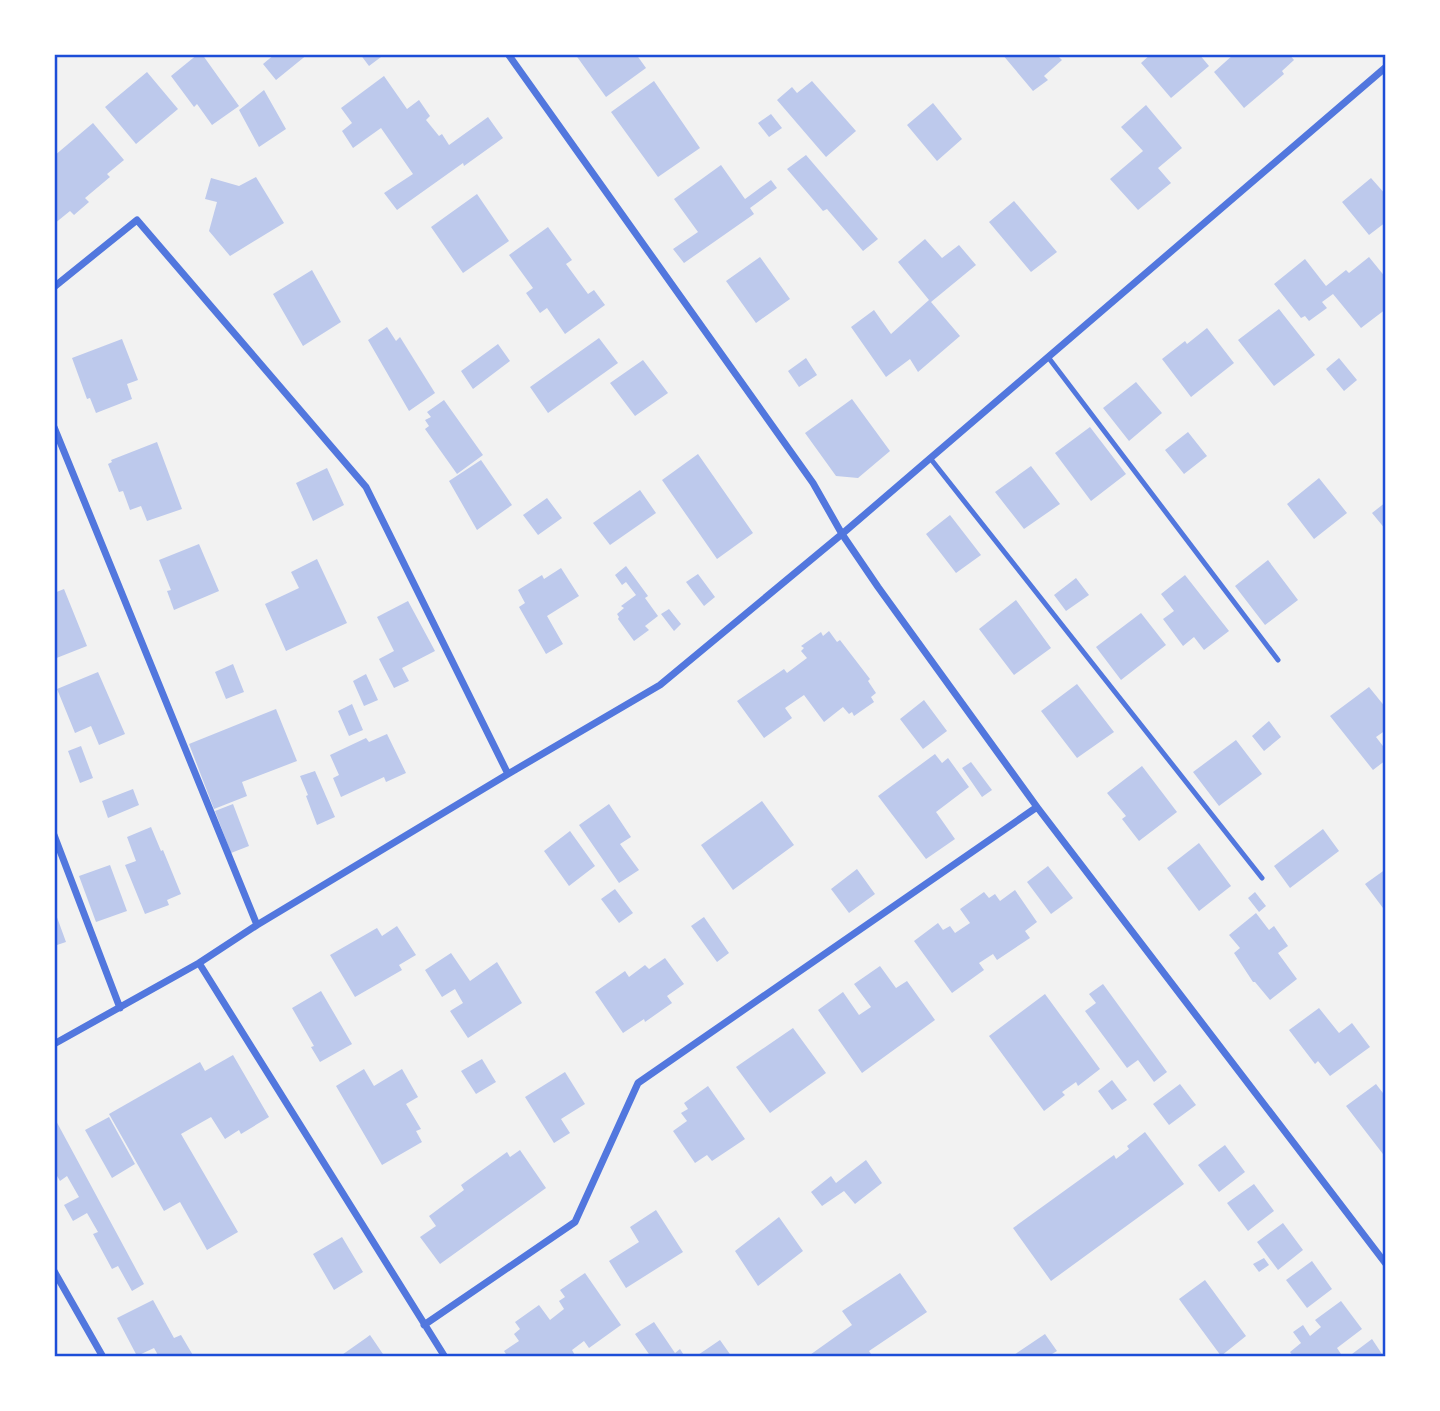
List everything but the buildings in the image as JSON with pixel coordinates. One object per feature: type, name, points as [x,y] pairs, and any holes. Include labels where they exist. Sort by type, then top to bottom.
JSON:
[{"type":"street","points":[[508,54],[813,482],[842,534],[886,598],[1037,807],[1386,1264]]},
{"type":"street","points":[[54,1044],[199,963],[257,925],[660,685],[842,534],[1386,67]]},
{"type":"street","points":[[54,287],[137,220],[366,487],[508,774]]},
{"type":"street","points":[[54,426],[257,925]]},
{"type":"street","points":[[425,1325],[575,1222],[638,1083],[1037,807]]},
{"type":"street","points":[[54,835],[120,1008]]},
{"type":"street","points":[[199,963],[445,1357]]},
{"type":"street","points":[[54,1271],[103,1357]]},
{"type":"lane","points":[[1048,357],[1278,660]]},
{"type":"lane","points":[[930,458],[1262,878]]}]
